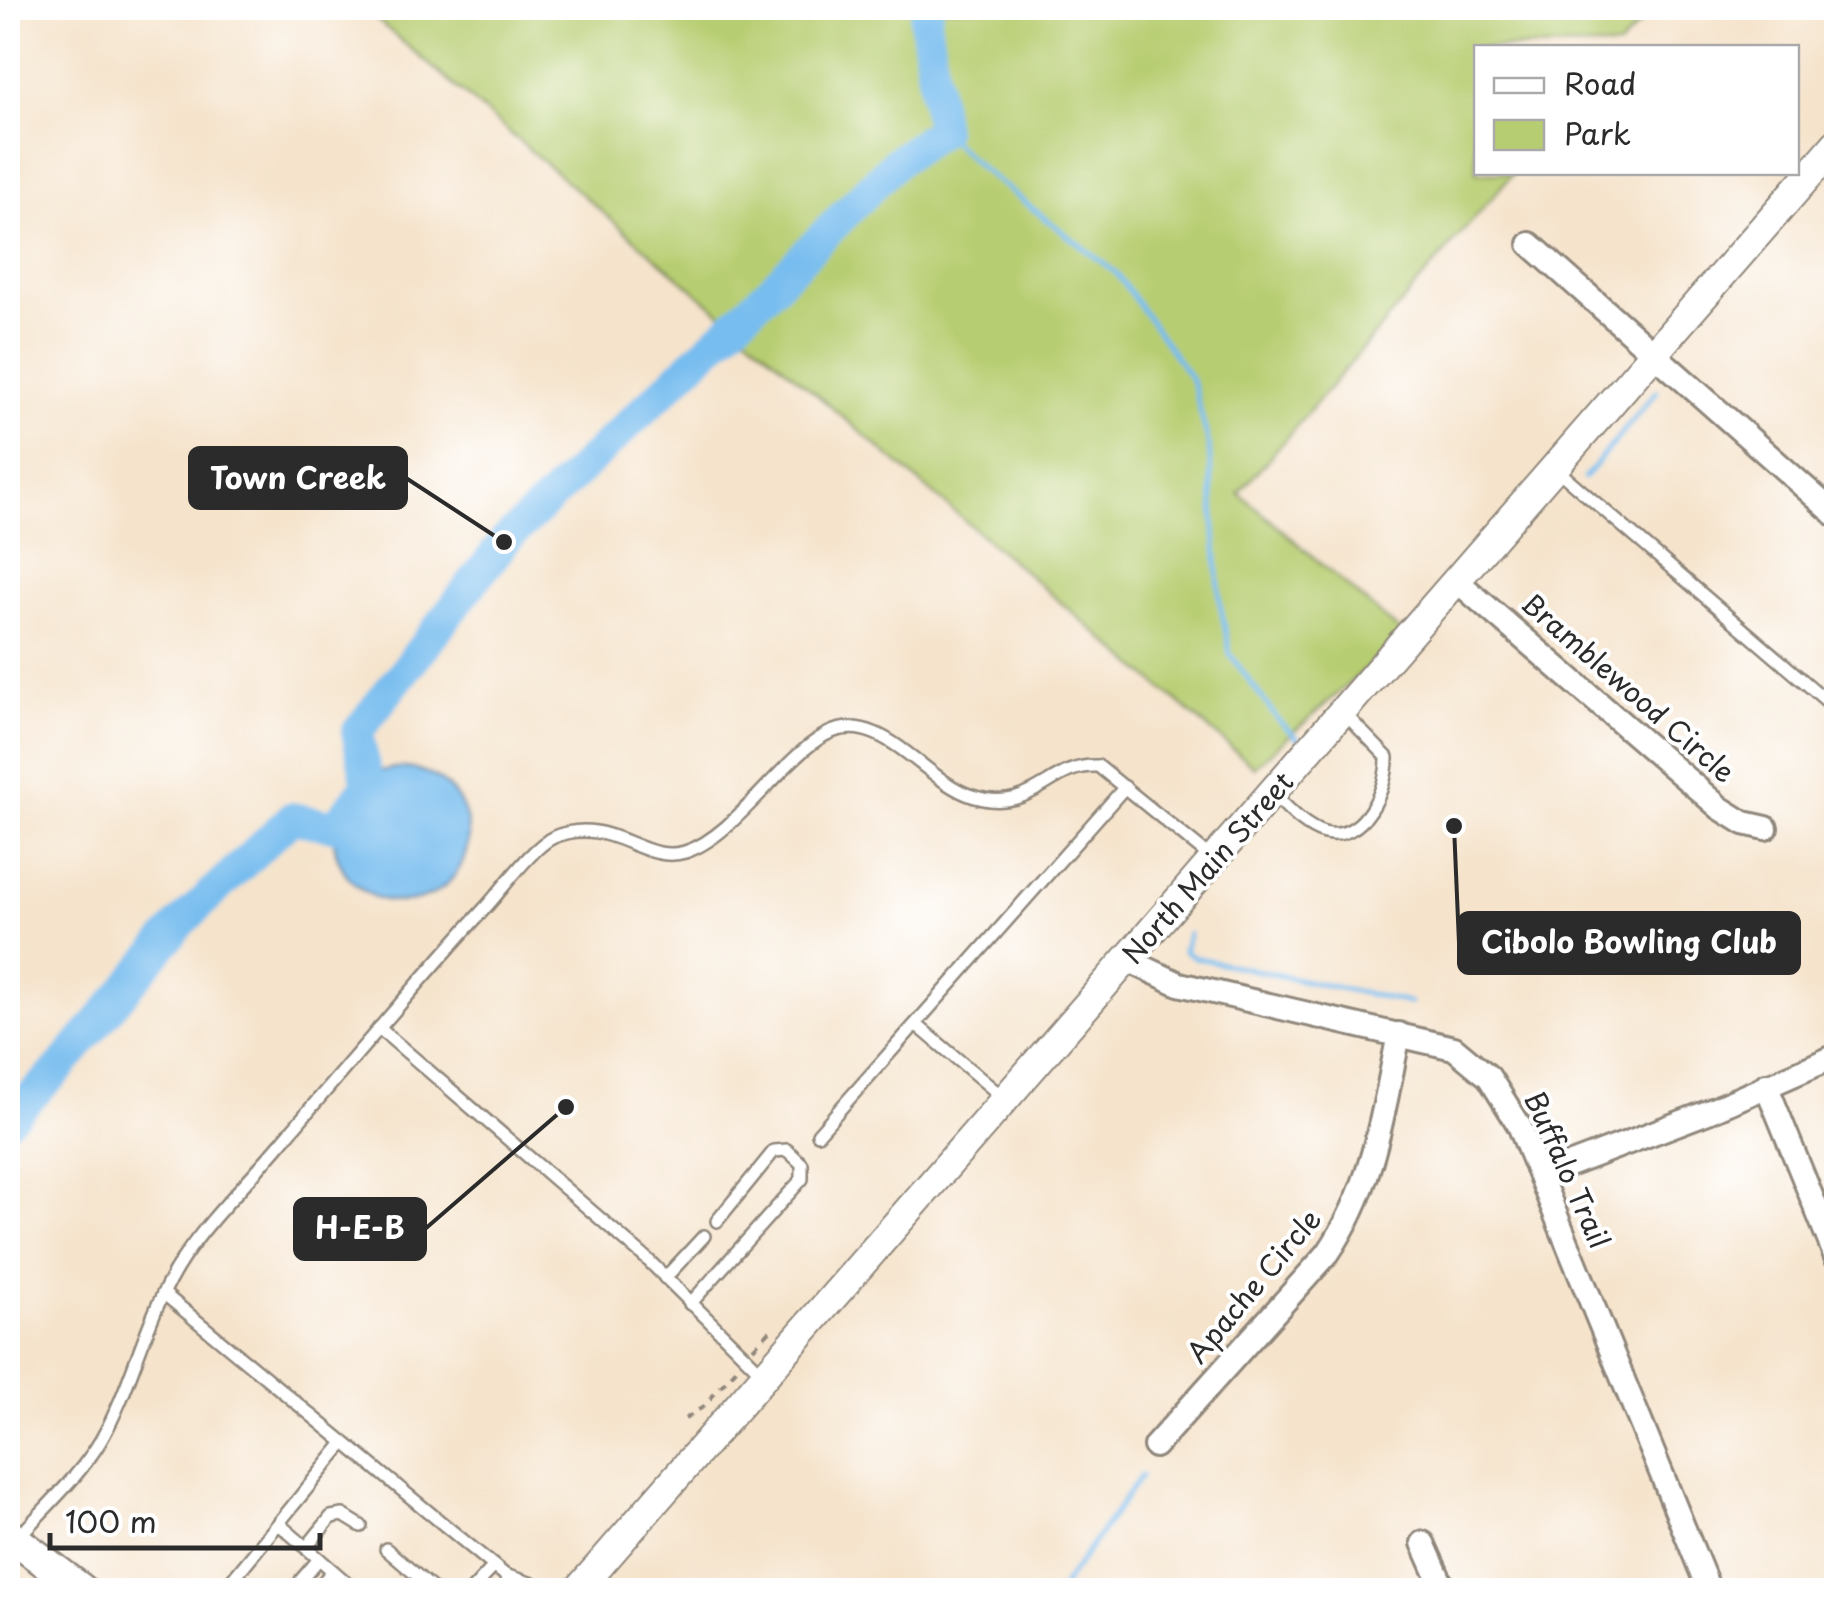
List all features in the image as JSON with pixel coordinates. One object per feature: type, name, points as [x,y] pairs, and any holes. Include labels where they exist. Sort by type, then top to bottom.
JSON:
[{"type":"main road","points":[[10,1541],[82,1590]]},
{"type":"street","name":"North Main Street","points":[[578,1590],[1836,144]]},
{"type":"street","points":[[1530,244],[1836,515]]},
{"type":"street","name":"Bramblewood Circle","points":[[1457,581],[1720,808],[1744,823],[1766,828]]},
{"type":"street","name":"Buffalo Trail","points":[[1128,960],[1179,984],[1454,1048],[1479,1066],[1519,1124],[1709,1590]]},
{"type":"street","name":"Apache Circle","points":[[1155,1446],[1328,1252],[1352,1218],[1373,1166],[1399,1034]]},
{"type":"street","points":[[1540,1176],[1708,1112],[1836,1056]]},
{"type":"street","points":[[1766,1085],[1836,1257]]},
{"type":"street","points":[[1423,1543],[1444,1590]]},
{"type":"lane","points":[[1555,468],[1836,709]]},
{"type":"lane","points":[[1272,794],[1313,829],[1329,834],[1347,832],[1363,818],[1379,799],[1388,777],[1387,757],[1343,712]]},
{"type":"lane","points":[[10,1541],[100,1442],[163,1294],[183,1258],[548,839],[579,828],[611,834],[654,851],[685,852],[719,830],[825,735],[854,726],[880,736],[969,795],[1006,802],[1044,789],[1076,764],[1098,766],[1214,860]]},
{"type":"lane","points":[[818,1134],[918,1026],[1125,787]]},
{"type":"lane","points":[[918,1026],[1006,1100]]},
{"type":"lane","points":[[380,1028],[665,1278],[765,1376]]},
{"type":"lane","points":[[690,1304],[802,1179],[802,1164],[788,1150],[774,1152],[717,1221]]},
{"type":"lane","points":[[665,1278],[704,1236]]},
{"type":"lane","points":[[163,1294],[499,1570],[512,1590]]},
{"type":"lane","points":[[224,1590],[344,1442]]},
{"type":"lane","points":[[306,1548],[331,1517],[342,1515],[362,1526]]},
{"type":"lane","points":[[278,1524],[353,1590]]},
{"type":"lane","points":[[386,1549],[434,1590]]},
{"type":"lane","points":[[300,1580],[319,1559]]},
{"type":"lane","points":[[472,1590],[499,1570]]},
{"type":"lane","points":[[499,1570],[552,1590]]},
{"type":"lane","points":[[316,1590],[333,1571]]},
{"type":"lane","points":[[233,1580],[246,1590]]},
{"type":"green space","points":[[363,8],[1653,8],[1621,45],[1474,45],[1474,175],[1511,175],[1239,493],[1404,635],[1254,767]]},
{"type":"water","points":[[401,768],[427,773],[448,788],[463,809],[468,835],[463,861],[448,882],[427,897],[401,902],[375,897],[354,882],[339,861],[334,835],[339,809],[354,788],[375,773]]},
{"type":"waterway","points":[[8,1119],[59,1069],[181,923],[291,818],[335,826],[368,785],[357,732],[504,542],[773,287],[896,162],[941,130],[925,20],[928,8]]},
{"type":"waterway","points":[[941,130],[979,167],[1116,273],[1192,380],[1209,445],[1220,603],[1230,654],[1278,720],[1298,739]]},
{"type":"waterway","points":[[1584,478],[1657,391]]},
{"type":"waterway","points":[[1188,934],[1184,951],[1193,957],[1410,1003]]},
{"type":"waterway","points":[[1060,1590],[1141,1476]]},
{"type":"place","name":"Town Creek","points":[[504,542]]},
{"type":"place","name":"Cibolo Bowling Club","points":[[1454,826]]},
{"type":"place","name":"H-E-B","points":[[566,1107]]}]
